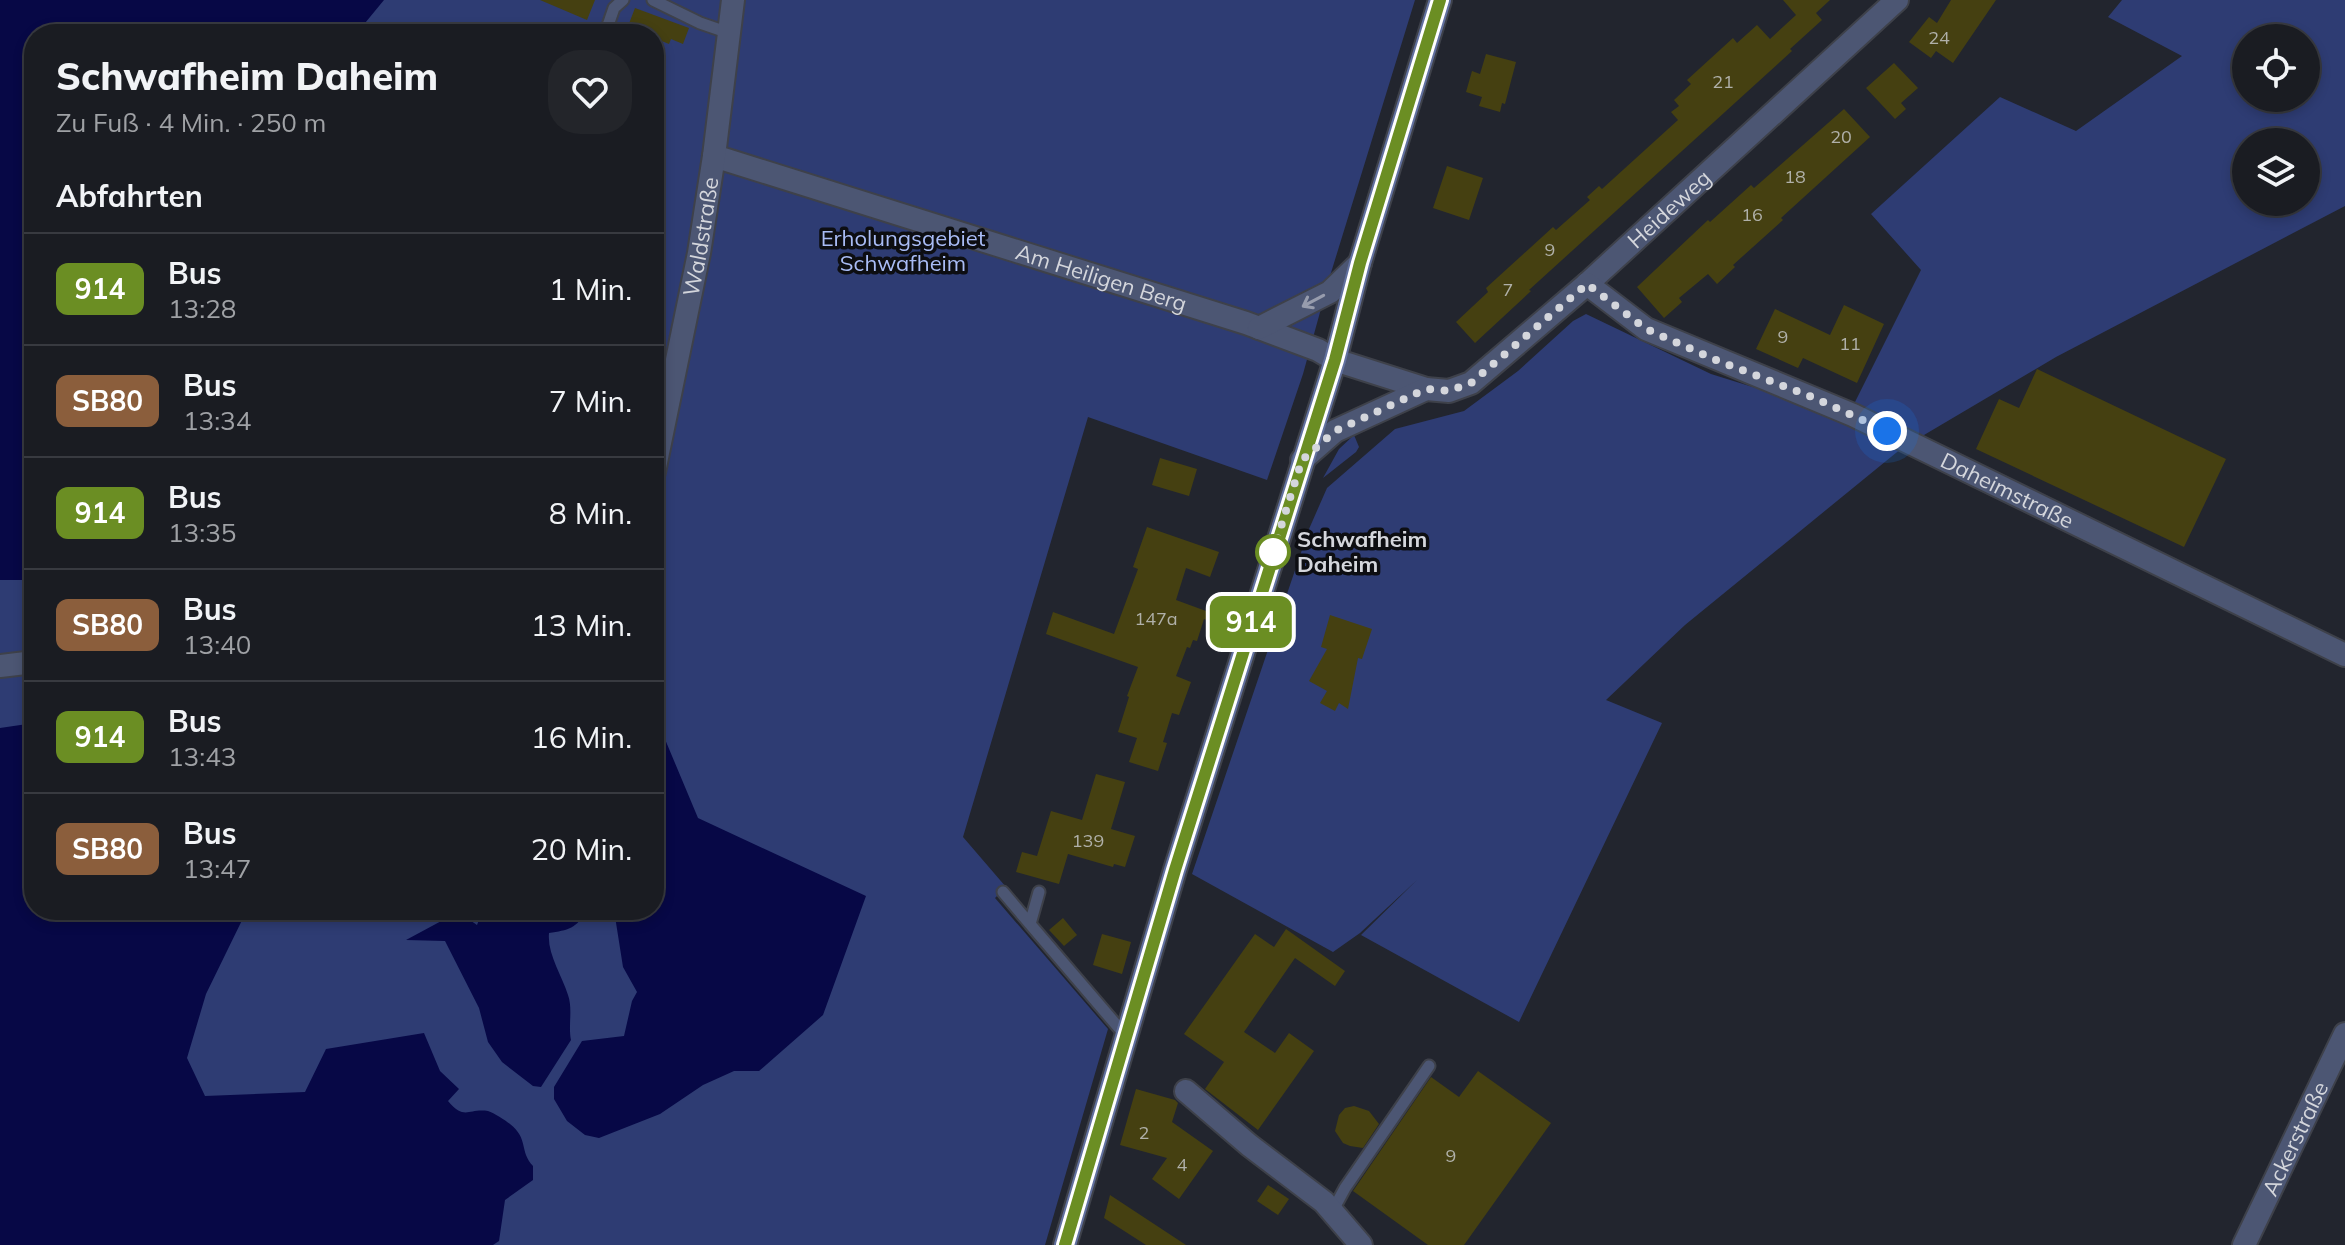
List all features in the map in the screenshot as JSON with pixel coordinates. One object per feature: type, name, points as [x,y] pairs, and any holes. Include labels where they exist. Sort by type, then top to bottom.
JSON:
[{"type":"main road","points":[[1065,1245],[1125,1035],[1335,360],[1360,263],[1440,0]]},
{"type":"street","name":"Waldstraße","points":[[664,423],[699,253],[733,0]]},
{"type":"street","name":"Heideweg","points":[[1335,360],[1426,389],[1449,391],[1471,383],[1587,284],[1897,0]]},
{"type":"street","name":"Am Heiligen Berg","points":[[714,156],[1259,328],[1318,350],[1335,360]]},
{"type":"street","points":[[1259,328],[1330,292],[1360,263]]},
{"type":"street","name":"Daheimstraße","points":[[1587,284],[1646,329],[1853,415],[2345,655]]},
{"type":"street","name":"Heideweg","points":[[1302,460],[1335,431],[1426,389]]},
{"type":"street","points":[[0,666],[24,663]]},
{"type":"street","name":"Ackerstraße","points":[[2244,1245],[2345,1034]]},
{"type":"street","points":[[1186,1091],[1249,1145],[1324,1202],[1361,1245]]},
{"type":"lane","points":[[608,24],[614,8],[623,0]]},
{"type":"lane","points":[[653,0],[729,33]]},
{"type":"lane","points":[[1003,892],[1125,1035]]},
{"type":"lane","points":[[1030,924],[1039,892]]},
{"type":"lane","points":[[1332,1212],[1345,1188],[1429,1066]]},
{"type":"green space","name":"Erholungsgebiet Schwafheim","points":[[0,0],[1415,0],[1303,374],[1267,480],[1088,417],[963,837],[1006,887],[995,898],[1108,1029],[1045,1245],[0,1245]]},
{"type":"green space","points":[[2122,0],[2345,0],[2345,206],[2056,357],[1902,448],[1685,625],[1606,700],[1662,723],[1519,1022],[1361,935],[1417,880],[1360,933],[1333,952],[1192,874],[1309,529],[1327,488],[1395,429],[1464,411],[1518,371],[1573,321],[1586,314],[1711,374],[1782,396],[1844,424],[1921,270],[1871,214],[2000,97],[2076,131],[2182,56],[2108,17]]},
{"type":"green space","points":[[1354,435],[1359,447],[1356,452],[1323,478],[1339,449]]},
{"type":"shaded area","points":[[0,0],[384,0],[364,24],[24,24],[24,580],[0,580]]},
{"type":"shaded area","points":[[24,724],[24,920],[242,920],[206,994],[187,1058],[205,1096],[305,1092],[326,1049],[424,1033],[440,1071],[459,1089],[448,1101],[459,1111],[488,1111],[510,1124],[520,1135],[533,1166],[533,1180],[505,1200],[499,1241],[493,1245],[0,1245],[0,728]]},
{"type":"shaded area","points":[[664,737],[698,818],[866,896],[823,1015],[759,1071],[734,1071],[703,1085],[660,1114],[599,1138],[585,1135],[567,1121],[554,1099],[554,1087],[582,1041],[624,1036],[637,992],[623,967],[616,920],[664,920]]},
{"type":"shaded area","points":[[443,920],[470,920],[477,925],[479,920],[580,920],[571,928],[549,933],[553,957],[569,1000],[571,1040],[541,1087],[533,1086],[502,1062],[488,1042],[479,1008],[445,941],[406,940]]},
{"type":"building","points":[[540,0],[595,0],[587,20]]},
{"type":"building","points":[[1783,0],[1830,0],[1816,13],[1822,20],[1790,49],[1792,51],[1475,343],[1456,322],[1488,292],[1486,288],[1553,227],[1556,230],[1590,200],[1587,197],[1599,186],[1602,189],[1678,120],[1671,112],[1679,106],[1674,100],[1691,84],[1687,80],[1733,38],[1737,43],[1757,25],[1770,39],[1796,15]]},
{"type":"building","points":[[1951,0],[1996,0],[1953,63],[1936,51],[1931,58],[1909,42],[1929,17],[1937,23]]},
{"type":"building","points":[[635,8],[689,28],[683,44],[671,39],[669,44],[664,42],[664,24],[629,24]]},
{"type":"building","points":[[1486,54],[1516,62],[1500,112],[1479,106],[1482,97],[1466,92],[1472,71],[1480,74]]},
{"type":"building","points":[[1894,63],[1918,88],[1901,103],[1906,109],[1895,119],[1866,88]]},
{"type":"building","points":[[1844,109],[1870,137],[1781,218],[1783,220],[1733,265],[1735,267],[1717,284],[1708,274],[1679,298],[1682,302],[1664,318],[1637,287],[1708,220],[1710,222],[1751,185],[1754,188]]},
{"type":"building","points":[[1447,166],[1483,178],[1469,220],[1433,208]]},
{"type":"building","points":[[1844,305],[1884,324],[1857,383],[1803,358],[1798,368],[1756,349],[1775,309],[1830,335]]},
{"type":"building","points":[[2037,369],[2226,459],[2184,547],[1976,449],[1999,399],[2019,408]]},
{"type":"building","points":[[1160,458],[1197,469],[1189,496],[1152,485]]},
{"type":"building","points":[[1147,527],[1219,552],[1210,577],[1186,568],[1176,600],[1206,611],[1209,601],[1226,608],[1220,625],[1204,619],[1197,641],[1193,640],[1190,648],[1187,647],[1176,676],[1191,682],[1179,715],[1172,713],[1158,771],[1129,762],[1137,738],[1118,732],[1138,667],[1046,634],[1053,612],[1114,634],[1138,569],[1133,567]]},
{"type":"building","points":[[1330,615],[1372,629],[1362,659],[1358,658],[1348,709],[1339,703],[1335,711],[1320,703],[1327,691],[1309,681],[1327,649],[1321,647]]},
{"type":"building","points":[[1096,774],[1125,782],[1111,829],[1135,836],[1125,867],[1114,864],[1113,867],[1068,854],[1059,884],[1016,872],[1022,852],[1037,856],[1051,811],[1082,820]]},
{"type":"building","points":[[1063,918],[1077,935],[1064,946],[1049,930]]},
{"type":"building","points":[[1286,929],[1345,971],[1335,986],[1295,958],[1244,1032],[1275,1053],[1289,1033],[1314,1051],[1258,1130],[1205,1089],[1224,1062],[1184,1034],[1255,934],[1274,947]]},
{"type":"building","points":[[1102,934],[1131,942],[1122,974],[1093,965]]},
{"type":"building","points":[[1478,1071],[1551,1123],[1464,1245],[1428,1245],[1353,1191],[1431,1077],[1459,1097]]},
{"type":"building","points":[[1136,1089],[1175,1100],[1178,1103],[1172,1122],[1213,1151],[1179,1199],[1152,1179],[1167,1158],[1120,1145]]},
{"type":"building","points":[[1354,1106],[1369,1111],[1379,1124],[1363,1148],[1343,1143],[1335,1131],[1339,1115],[1345,1108]]},
{"type":"building","points":[[1268,1185],[1289,1199],[1278,1215],[1257,1201]]},
{"type":"building","points":[[1110,1195],[1186,1245],[1146,1245],[1104,1218]]},
{"type":"bus line","name":"914","points":[[1065,1245],[1175,870],[1335,360],[1360,263],[1440,0]]},
{"type":"place","name":"Schwafheim Daheim","points":[[1273,552]]},
{"type":"route","points":[[1273,552],[1302,460],[1335,431],[1426,389],[1449,391],[1471,383],[1587,284],[1646,329],[1887,431]]}]
